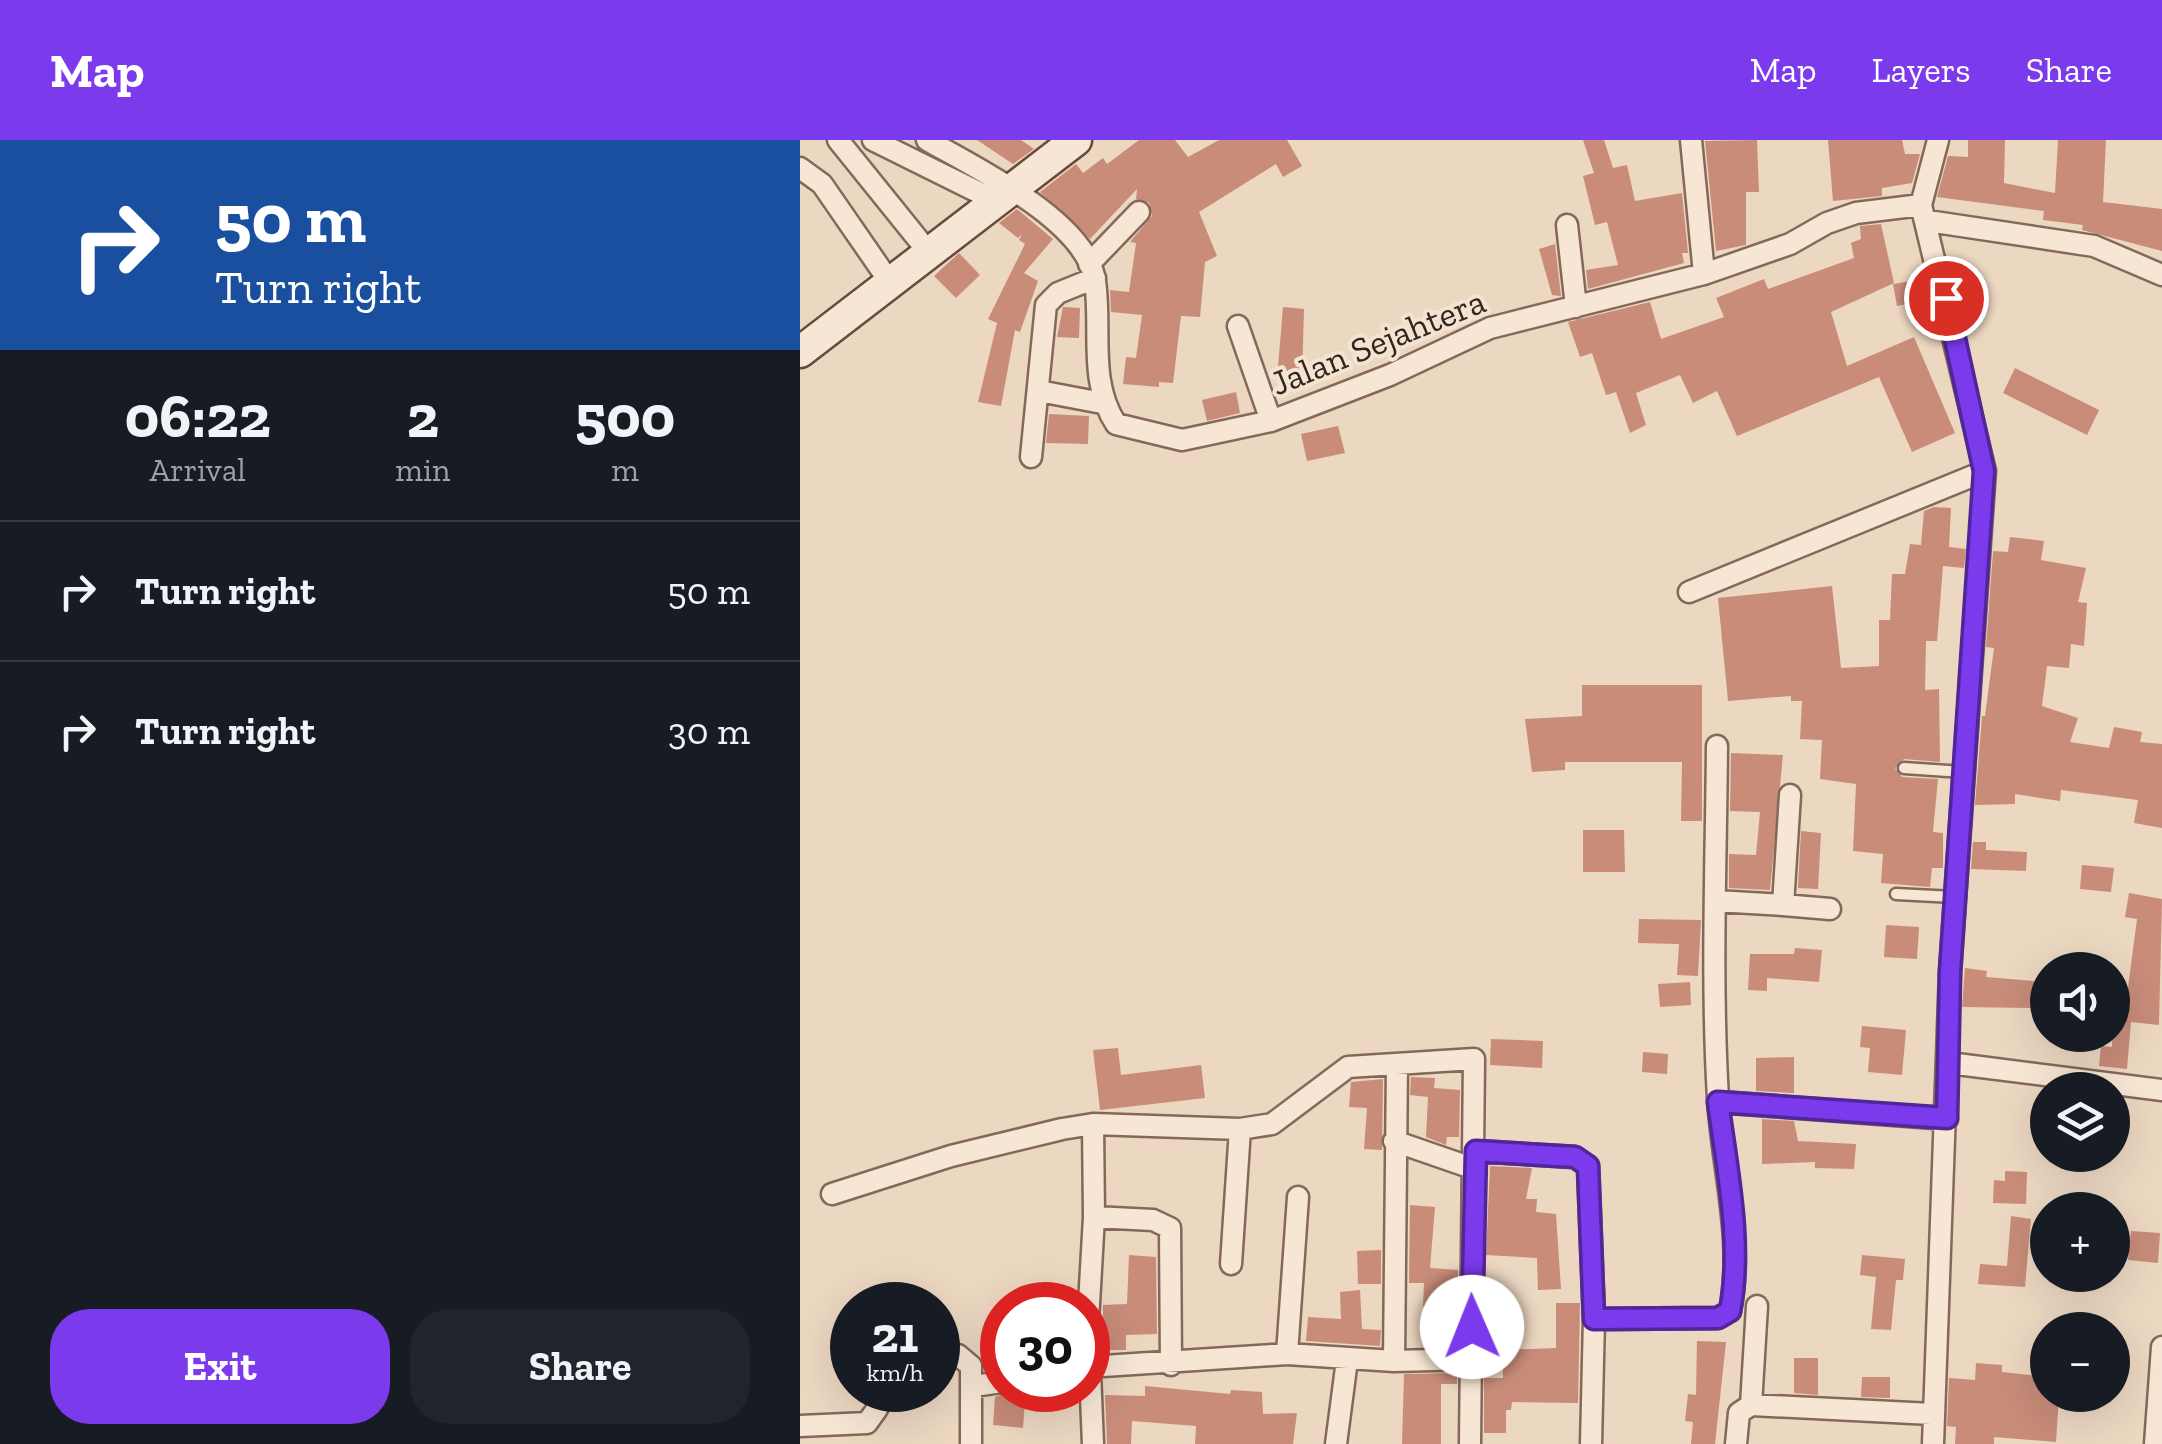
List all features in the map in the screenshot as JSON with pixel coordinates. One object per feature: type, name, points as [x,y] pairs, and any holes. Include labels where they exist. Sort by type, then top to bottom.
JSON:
[{"type":"main road","points":[[800,352],[1076,140]]},
{"type":"street","points":[[838,140],[930,254]]},
{"type":"street","points":[[873,140],[1006,196]]},
{"type":"street","points":[[927,140],[1072,237],[1092,271],[1102,402],[1039,390]]},
{"type":"street","points":[[1691,140],[1704,274]]},
{"type":"street","points":[[1933,1444],[1955,898],[1984,471],[1924,213],[1938,140]]},
{"type":"street","points":[[800,168],[822,184],[889,281]]},
{"type":"street","points":[[1031,457],[1046,304],[1092,271],[1139,212]]},
{"type":"street","name":"Jalan Sejahtera","points":[[1102,402],[1116,424],[1182,440],[1271,420],[1390,375],[1490,328],[1704,274],[1790,244],[1827,223],[1856,213],[1924,213],[2094,246],[2162,275]]},
{"type":"street","points":[[1567,226],[1576,307]]},
{"type":"street","points":[[1238,326],[1271,420]]},
{"type":"street","points":[[1689,592],[1984,471]]},
{"type":"street","points":[[1594,1319],[1718,1318],[1730,1311],[1734,1290],[1731,1196],[1718,1102],[1717,746]]},
{"type":"street","points":[[1783,905],[1790,795]]},
{"type":"street","points":[[1716,902],[1830,908]]},
{"type":"street","points":[[832,1194],[990,1145],[1092,1124],[1240,1129],[1287,1116],[1348,1067],[1474,1059],[1476,1160],[1470,1444]]},
{"type":"street","points":[[1949,1063],[2162,1090]]},
{"type":"street","points":[[1394,1362],[1397,1064]]},
{"type":"street","points":[[1718,1102],[1947,1118]]},
{"type":"street","points":[[1090,1282],[1092,1124]]},
{"type":"street","points":[[1232,1264],[1240,1129]]},
{"type":"street","points":[[1394,1141],[1476,1160],[1575,1157],[1588,1166],[1594,1319],[1591,1444]]},
{"type":"street","points":[[1287,1354],[1298,1197]]},
{"type":"street","points":[[1094,1216],[1153,1220],[1170,1228],[1171,1365]]},
{"type":"street","points":[[1751,1405],[1757,1306]]},
{"type":"street","points":[[2155,1444],[2162,1347]]},
{"type":"street","points":[[1110,1367],[1287,1354],[1394,1362],[1472,1358]]},
{"type":"street","points":[[960,1357],[971,1366],[974,1386],[970,1444]]},
{"type":"street","points":[[1336,1444],[1347,1360]]},
{"type":"street","points":[[974,1386],[980,1385]]},
{"type":"street","points":[[1736,1444],[1739,1413],[1751,1405],[1932,1414]]},
{"type":"street","points":[[800,1426],[867,1423],[875,1412]]},
{"type":"street","points":[[1092,1412],[1093,1444]]},
{"type":"lane","points":[[1904,768],[1964,772]]},
{"type":"lane","points":[[1896,894],[1955,898]]},
{"type":"building","points":[[977,140],[1021,140],[1034,149],[1013,164]]},
{"type":"building","points":[[1139,140],[1175,140],[1188,157],[1219,140],[1287,140],[1302,166],[1283,177],[1276,164],[1199,212],[1217,256],[1205,262],[1200,317],[1181,316],[1173,383],[1159,382],[1159,387],[1123,384],[1126,357],[1136,358],[1142,315],[1111,312],[1110,290],[1129,292],[1136,243],[1130,242],[1152,216],[1149,203],[1136,199],[1137,189],[1090,239],[1040,192],[1076,164],[1083,173],[1103,158],[1107,164]]},
{"type":"building","points":[[1583,140],[1604,140],[1613,168],[1627,165],[1635,201],[1682,193],[1688,253],[1682,253],[1684,263],[1588,289],[1586,270],[1618,265],[1607,222],[1595,225],[1583,176],[1594,173]]},
{"type":"building","points":[[1757,140],[1759,192],[1746,192],[1746,245],[1716,251],[1705,141]]},
{"type":"building","points":[[1828,140],[1902,140],[1905,154],[1920,154],[1912,183],[1882,188],[1882,196],[1833,201]]},
{"type":"building","points":[[1968,140],[2005,140],[2004,183],[2055,193],[2058,140],[2106,140],[2103,202],[2162,209],[2162,251],[2082,230],[2083,225],[2043,220],[2044,211],[1937,197],[1948,156],[1968,157]]},
{"type":"building","points":[[1017,209],[1053,239],[1024,273],[1038,281],[1020,332],[1015,330],[1001,406],[978,402],[997,323],[988,319],[1025,244],[1019,240],[1022,234],[1018,238],[999,223]]},
{"type":"building","points":[[1881,224],[1894,283],[1831,312],[1847,366],[1914,337],[1955,433],[1912,452],[1879,377],[1737,436],[1717,391],[1693,403],[1680,375],[1636,393],[1646,425],[1630,433],[1616,392],[1606,395],[1592,353],[1580,357],[1568,322],[1650,302],[1661,339],[1724,317],[1716,298],[1764,279],[1768,289],[1854,258],[1851,243],[1861,239],[1860,226]]},
{"type":"building","points":[[1555,244],[1561,296],[1552,295],[1539,249]]},
{"type":"building","points":[[959,253],[980,275],[956,298],[934,276]]},
{"type":"building","points":[[1923,279],[1927,300],[1897,306],[1893,284]]},
{"type":"building","points":[[1063,307],[1080,308],[1079,338],[1057,337]]},
{"type":"building","points":[[1283,307],[1304,309],[1302,379],[1277,379]]},
{"type":"building","points":[[2015,368],[2099,410],[2087,435],[2003,393]]},
{"type":"building","points":[[1236,392],[1240,413],[1207,421],[1202,400]]},
{"type":"building","points":[[1049,414],[1089,416],[1088,444],[1046,443]]},
{"type":"building","points":[[1338,426],[1345,453],[1307,461],[1301,434]]},
{"type":"building","points":[[1951,508],[1949,547],[1966,549],[1964,568],[1943,566],[1937,641],[1926,641],[1925,690],[1939,689],[1940,762],[1904,759],[1895,768],[1902,777],[1938,779],[1933,832],[1943,833],[1943,868],[1932,868],[1930,887],[1881,883],[1883,854],[1853,851],[1856,784],[1820,779],[1822,740],[1800,739],[1802,701],[1791,701],[1791,696],[1728,701],[1718,598],[1832,586],[1841,668],[1879,666],[1879,620],[1890,620],[1892,574],[1905,574],[1910,544],[1921,545],[1924,511]]},
{"type":"building","points":[[2010,537],[2044,541],[2041,560],[2086,568],[2078,602],[2087,603],[2084,646],[2071,644],[2069,668],[2047,666],[2042,706],[2078,718],[2070,742],[2109,748],[2114,727],[2142,732],[2140,742],[2162,744],[2162,828],[2134,823],[2138,800],[2061,790],[2060,801],[2015,794],[2015,804],[1975,805],[1982,716],[1994,648],[1986,647],[1993,551],[2008,552]]},
{"type":"building","points":[[1582,685],[1702,685],[1702,821],[1681,821],[1682,762],[1565,762],[1565,770],[1532,772],[1525,719],[1582,716]]},
{"type":"building","points":[[1731,753],[1783,755],[1770,890],[1729,888],[1729,854],[1756,855],[1760,812],[1730,811]]},
{"type":"building","points":[[1583,830],[1624,830],[1625,872],[1583,872]]},
{"type":"building","points":[[1801,831],[1821,833],[1818,889],[1798,888]]},
{"type":"building","points":[[1973,842],[1986,842],[1986,850],[2027,852],[2026,871],[1971,869]]},
{"type":"building","points":[[2082,865],[2114,868],[2111,892],[2080,889]]},
{"type":"building","points":[[2129,893],[2162,899],[2159,1025],[2131,1022],[2130,1034],[2130,972],[2137,919],[2125,917]]},
{"type":"building","points":[[1639,919],[1701,920],[1698,976],[1677,975],[1679,944],[1638,943]]},
{"type":"building","points":[[1886,925],[1919,927],[1917,959],[1884,957]]},
{"type":"building","points":[[1795,948],[1822,950],[1819,982],[1767,978],[1767,991],[1748,990],[1750,954],[1794,954]]},
{"type":"building","points":[[1965,968],[1987,971],[1986,977],[2030,981],[2030,1008],[1962,1007]]},
{"type":"building","points":[[1690,982],[1691,1005],[1660,1007],[1658,984]]},
{"type":"building","points":[[1862,1026],[1906,1030],[1902,1075],[1868,1072],[1870,1048],[1860,1047]]},
{"type":"building","points":[[1491,1039],[1543,1041],[1542,1068],[1490,1065]]},
{"type":"building","points":[[1118,1048],[1121,1075],[1201,1065],[1205,1098],[1100,1110],[1093,1050]]},
{"type":"building","points":[[1643,1052],[1668,1054],[1667,1074],[1642,1072]]},
{"type":"building","points":[[2100,1052],[2128,1052],[2127,1069],[2099,1066]]},
{"type":"building","points":[[1794,1057],[1794,1093],[1756,1091],[1756,1058]]},
{"type":"building","points":[[1411,1077],[1435,1078],[1434,1088],[1460,1090],[1459,1137],[1447,1137],[1446,1145],[1426,1137],[1428,1097],[1410,1095]]},
{"type":"building","points":[[1383,1079],[1382,1150],[1364,1149],[1367,1108],[1349,1107],[1351,1082]]},
{"type":"building","points":[[1762,1119],[1794,1121],[1798,1141],[1856,1144],[1854,1169],[1815,1168],[1815,1162],[1762,1164]]},
{"type":"building","points":[[1490,1166],[1532,1168],[1526,1199],[1537,1199],[1536,1212],[1556,1214],[1561,1289],[1538,1290],[1537,1258],[1486,1255]]},
{"type":"building","points":[[2005,1171],[2027,1172],[2026,1204],[1993,1203],[1994,1180],[2005,1181]]},
{"type":"building","points":[[1410,1205],[1435,1207],[1430,1268],[1458,1270],[1457,1346],[1432,1346],[1431,1307],[1423,1307],[1424,1283],[1409,1283]]},
{"type":"building","points":[[2011,1216],[2030,1219],[2025,1287],[1978,1284],[1980,1264],[2007,1266]]},
{"type":"building","points":[[2131,1231],[2160,1233],[2158,1263],[2130,1260]]},
{"type":"building","points":[[1381,1250],[1381,1284],[1358,1284],[1357,1251]]},
{"type":"building","points":[[1129,1255],[1156,1257],[1157,1334],[1126,1335],[1126,1350],[1110,1350],[1110,1305],[1127,1304]]},
{"type":"building","points":[[1862,1255],[1905,1259],[1903,1280],[1896,1280],[1891,1330],[1871,1329],[1876,1277],[1860,1275]]},
{"type":"building","points":[[1360,1290],[1362,1329],[1381,1330],[1380,1346],[1306,1341],[1308,1317],[1341,1319],[1340,1292]]},
{"type":"building","points":[[1556,1303],[1580,1303],[1578,1403],[1512,1402],[1511,1410],[1506,1410],[1506,1433],[1484,1433],[1484,1378],[1503,1378],[1502,1350],[1556,1348]]},
{"type":"building","points":[[1485,1312],[1519,1315],[1517,1337],[1485,1334]]},
{"type":"building","points":[[1697,1341],[1726,1342],[1715,1444],[1691,1444],[1693,1422],[1685,1421],[1688,1394],[1696,1395]]},
{"type":"building","points":[[1794,1358],[1818,1358],[1818,1395],[1794,1393]]},
{"type":"building","points":[[1976,1363],[2002,1365],[2002,1372],[2030,1375],[2030,1412],[2058,1412],[2056,1442],[1994,1437],[1994,1444],[1955,1444],[1956,1427],[1947,1426],[1949,1378],[1975,1380]]},
{"type":"building","points":[[1457,1373],[1457,1384],[1441,1384],[1441,1444],[1402,1444],[1404,1374]]},
{"type":"building","points":[[1862,1377],[1890,1377],[1890,1398],[1861,1397]]},
{"type":"building","points":[[1145,1386],[1230,1394],[1231,1390],[1262,1392],[1263,1414],[1297,1413],[1293,1444],[1195,1444],[1196,1426],[1132,1421],[1131,1444],[1107,1444],[1106,1412],[1110,1412],[1110,1395],[1145,1396]]},
{"type":"building","points":[[994,1412],[1024,1412],[1023,1428],[993,1425]]},
{"type":"route","points":[[1472,1327],[1476,1151],[1575,1157],[1588,1166],[1594,1319],[1718,1318],[1730,1311],[1734,1290],[1731,1196],[1718,1102],[1947,1118],[1950,972],[1984,471],[1946,298]]}]
